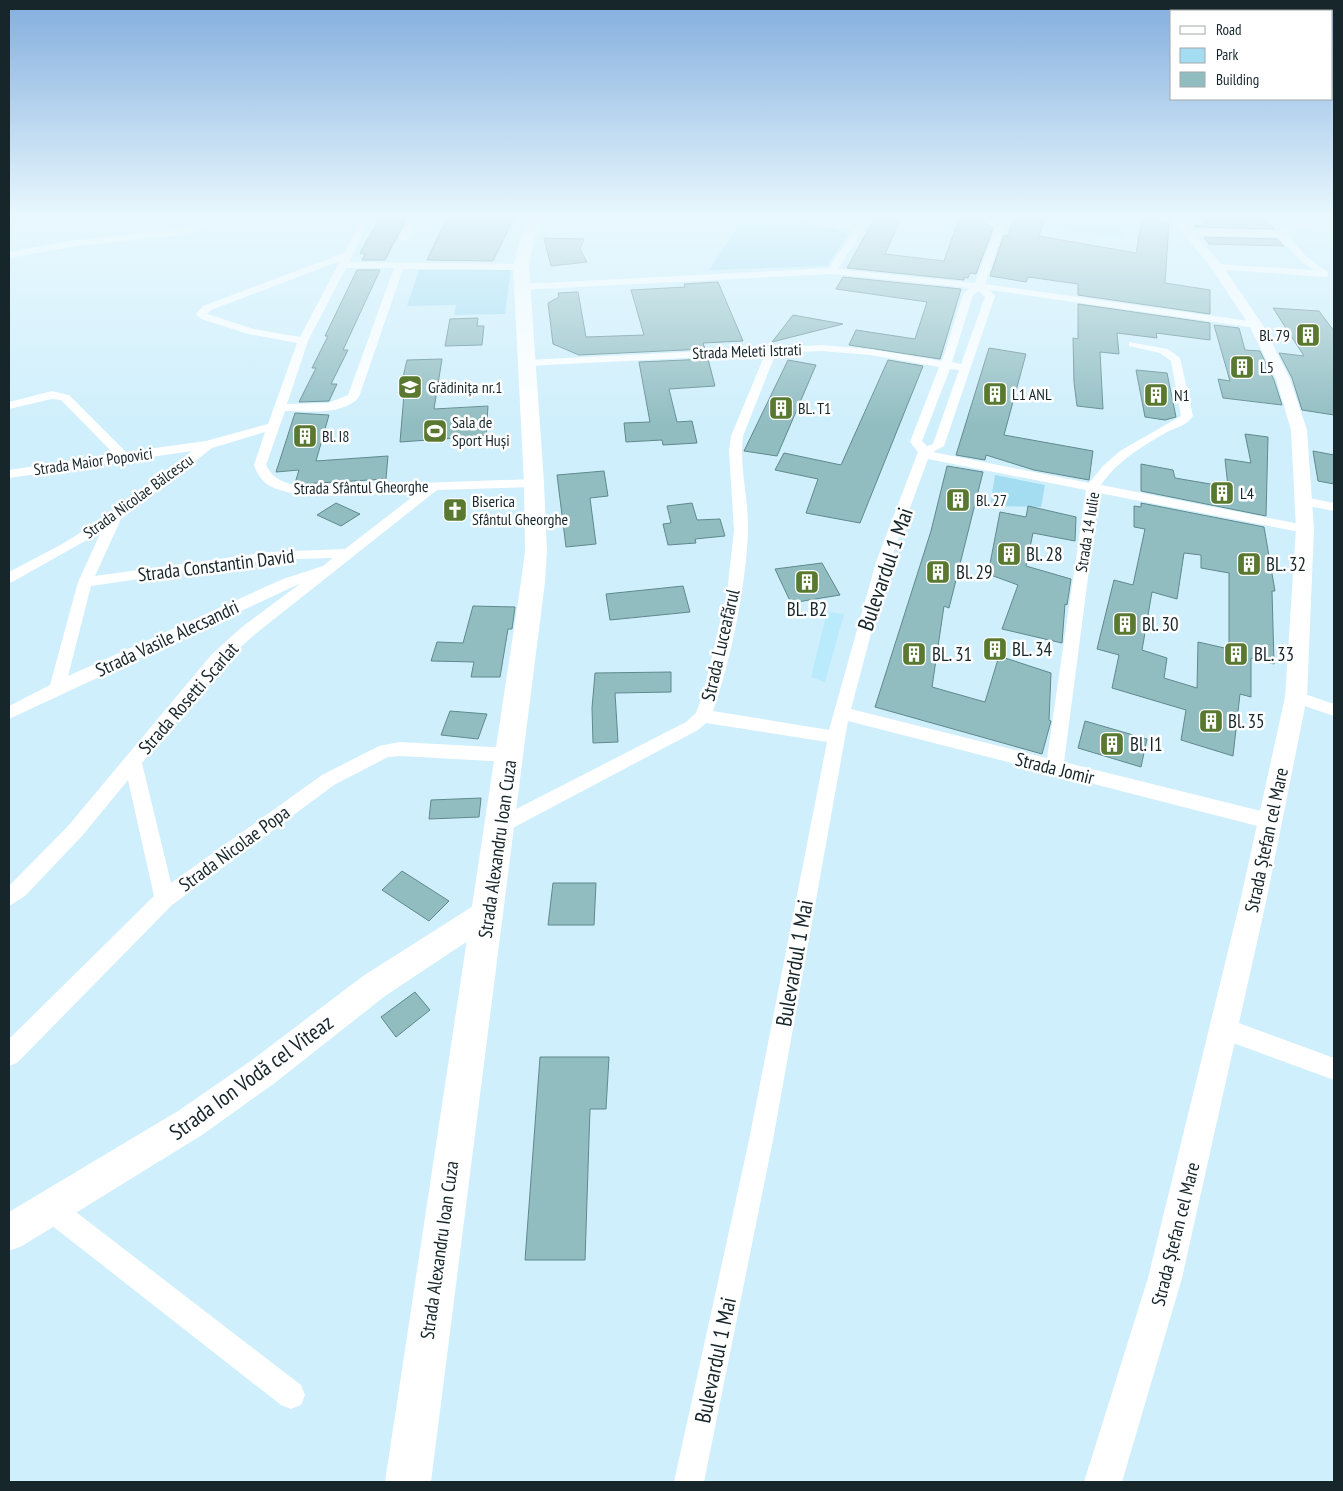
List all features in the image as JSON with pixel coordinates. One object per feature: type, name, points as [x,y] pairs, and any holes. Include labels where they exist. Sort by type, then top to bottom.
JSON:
[{"type":"highway","name":"Strada Alexandru Ioan Cuza","points":[[408,1482],[432,1288],[469,1055],[511,754],[536,551],[534,482],[522,287]]},
{"type":"main road","name":"Strada Ion Vodă cel Viteaz","points":[[9,1233],[190,1123],[264,1071],[374,986],[488,912]]},
{"type":"street","points":[[262,286],[207,308],[201,314],[252,332],[303,341]]},
{"type":"street","name":"Strada Sfântul Gheorghe","points":[[331,286],[303,341],[272,427],[260,464],[266,479],[282,488],[319,491],[534,482]]},
{"type":"street","points":[[279,408],[337,405],[353,397],[392,286]]},
{"type":"street","points":[[522,287],[551,286]]},
{"type":"street","points":[[974,286],[1256,325]]},
{"type":"street","points":[[978,286],[968,294],[946,364],[916,442],[926,453],[1305,529]]},
{"type":"street","name":"Bulevardul 1 Mai","points":[[689,1482],[762,1140],[840,713],[882,562],[926,453],[938,446],[990,296],[978,286]]},
{"type":"street","name":"Strada Ștefan cel Mare","points":[[1103,1482],[1165,1278],[1225,1029],[1296,697],[1305,529],[1299,430],[1283,379],[1256,325],[1229,286]]},
{"type":"street","name":"Strada 14 Iulie","points":[[1054,768],[1093,487],[1105,469],[1118,459],[1167,428],[1183,422],[1187,416],[1176,360],[1164,351],[1134,344]]},
{"type":"street","name":"Strada Meleti Istrati","points":[[527,364],[634,356],[838,349],[966,368]]},
{"type":"street","name":"Strada Luceafărul","points":[[500,826],[692,726],[703,716],[711,694],[734,593],[741,530],[735,450],[737,436],[745,412],[772,350]]},
{"type":"street","points":[[9,405],[52,395],[65,397],[123,456]]},
{"type":"street","name":"Strada Nicolae Bălcescu","points":[[9,578],[69,546],[115,517],[208,445],[250,430],[272,427]]},
{"type":"street","name":"Strada Maior Popovici","points":[[9,474],[208,445]]},
{"type":"street","name":"Strada Rosetti Scarlat","points":[[9,897],[75,832],[133,763],[186,694],[218,658],[248,630],[436,485]]},
{"type":"street","points":[[1304,501],[1334,507]]},
{"type":"street","points":[[57,688],[85,582],[115,517]]},
{"type":"street","name":"Strada Constantin David","points":[[85,582],[177,567],[268,556],[347,553]]},
{"type":"street","name":"Strada Vasile Alecsandri","points":[[9,713],[57,688],[288,582],[329,568]]},
{"type":"street","points":[[1296,697],[1334,710]]},
{"type":"street","name":"Strada Jomir","points":[[840,713],[1269,821]]},
{"type":"street","points":[[703,716],[835,737]]},
{"type":"street","name":"Strada Nicolae Popa","points":[[9,1055],[165,899],[328,780],[385,751],[400,749],[511,754]]},
{"type":"street","points":[[133,763],[165,899]]},
{"type":"street","points":[[1225,1029],[1334,1069]]},
{"type":"street","points":[[50,1208],[291,1395]]},
{"type":"shaded area","points":[[827,612],[844,614],[825,682],[811,677]]},
{"type":"green space","points":[[414,286],[509,286],[505,314],[454,315],[456,305],[407,306]]},
{"type":"green space","points":[[995,475],[1045,485],[1041,507],[990,506]]},
{"type":"building","points":[[349,286],[373,286],[343,350],[348,350],[331,384],[337,384],[329,401],[299,402],[316,368],[312,368],[328,336],[325,336]]},
{"type":"building","points":[[720,286],[743,341],[703,343],[705,349],[579,355],[553,344],[548,303],[559,297],[558,293],[578,292],[586,337],[644,335],[631,290]]},
{"type":"building","points":[[838,286],[927,286],[961,289],[940,359],[849,345],[856,330],[915,339],[927,302],[836,289]]},
{"type":"building","points":[[1078,286],[1182,286],[1210,290],[1210,314],[1078,295]]},
{"type":"building","points":[[1078,304],[1210,323],[1210,340],[1156,333],[1157,338],[1117,333],[1119,354],[1100,352],[1103,409],[1077,406],[1074,382],[1073,338],[1078,339]]},
{"type":"building","points":[[1273,308],[1319,311],[1334,331],[1334,415],[1302,410],[1292,378],[1279,353],[1304,356]]},
{"type":"building","points":[[793,315],[843,324],[772,342]]},
{"type":"building","points":[[478,318],[477,326],[484,326],[482,345],[445,346],[450,319]]},
{"type":"building","points":[[1214,325],[1239,328],[1245,350],[1260,351],[1274,380],[1282,405],[1223,398],[1218,379],[1230,381]]},
{"type":"building","name":"L1 ANL","points":[[989,348],[1026,354],[1004,435],[1093,451],[1089,480],[1034,470],[986,455],[985,460],[956,455]]},
{"type":"building","points":[[442,359],[434,409],[488,406],[486,436],[400,442],[404,394],[399,394],[407,360]]},
{"type":"building","points":[[708,359],[715,386],[669,389],[677,422],[692,421],[697,443],[663,445],[662,440],[626,442],[624,423],[650,422],[639,362]]},
{"type":"building","name":"BL. T1","points":[[788,360],[816,365],[777,456],[744,451]]},
{"type":"building","points":[[888,360],[923,366],[860,523],[806,513],[818,479],[775,470],[784,453],[841,465]]},
{"type":"building","points":[[1136,370],[1167,373],[1176,417],[1165,420],[1145,417]]},
{"type":"building","name":"Bl. I8","points":[[295,413],[329,415],[316,461],[388,456],[386,479],[302,484],[295,483],[299,470],[276,472]]},
{"type":"building","name":"L4","points":[[1245,434],[1268,437],[1266,516],[1141,491],[1141,464],[1173,470],[1175,478],[1228,487],[1225,459],[1251,463]]},
{"type":"building","points":[[1313,451],[1334,455],[1334,484],[1318,481]]},
{"type":"building","points":[[947,466],[983,472],[949,608],[944,606],[932,687],[985,702],[999,656],[1051,673],[1049,720],[1051,721],[1042,754],[875,707],[931,531]]},
{"type":"building","points":[[604,471],[608,496],[590,498],[596,544],[566,547],[557,475]]},
{"type":"building","points":[[336,503],[360,514],[341,526],[317,515]]},
{"type":"building","points":[[692,503],[697,520],[720,519],[725,536],[695,539],[696,543],[668,545],[663,524],[671,523],[667,506]]},
{"type":"building","points":[[1141,503],[1264,527],[1275,591],[1272,591],[1274,664],[1251,658],[1251,697],[1240,694],[1233,756],[1181,740],[1186,710],[1112,688],[1119,655],[1097,649],[1114,580],[1133,585],[1145,529],[1134,527],[1134,506],[1141,507]],"holes":[[[1184,553],[1201,555],[1201,568],[1229,573],[1229,649],[1198,642],[1197,688],[1164,678],[1167,658],[1142,650],[1152,592],[1177,599]]]},
{"type":"building","name":"Bl. 28","points":[[1028,506],[1076,517],[1075,541],[1033,533],[1026,566],[1071,579],[1067,605],[1065,604],[1062,643],[1002,629],[1018,585],[988,574],[1000,512],[1026,517]]},
{"type":"building","name":"BL. B2","points":[[822,563],[840,595],[791,603],[775,569]]},
{"type":"building","points":[[683,586],[690,612],[610,620],[606,594]]},
{"type":"building","points":[[473,606],[515,607],[512,629],[508,629],[500,677],[471,677],[474,662],[431,661],[437,642],[463,643]]},
{"type":"building","points":[[671,672],[671,692],[615,693],[618,742],[593,743],[592,708],[595,673]]},
{"type":"building","points":[[450,711],[487,714],[478,739],[441,735]]},
{"type":"building","name":"Bl. I1","points":[[1085,721],[1147,739],[1141,767],[1078,748]]},
{"type":"building","points":[[481,798],[479,817],[429,819],[431,800]]},
{"type":"building","points":[[402,871],[449,901],[429,921],[382,890]]},
{"type":"building","points":[[553,883],[596,883],[594,925],[548,925]]},
{"type":"building","points":[[415,992],[430,1010],[396,1037],[381,1017]]},
{"type":"building","points":[[540,1057],[609,1057],[606,1109],[590,1109],[585,1260],[525,1260]]},
{"type":"place","name":"Bl. 79","points":[[1308,335]]},
{"type":"place","name":"L5","points":[[1242,367]]},
{"type":"place","name":"Grădinița nr.1","points":[[410,387]]},
{"type":"place","name":"L1 ANL","points":[[995,394]]},
{"type":"place","name":"N1","points":[[1156,395]]},
{"type":"place","name":"BL. T1","points":[[781,408]]},
{"type":"place","name":"Sala de Sport Huși","points":[[435,431]]},
{"type":"place","name":"Bl. I8","points":[[305,436]]},
{"type":"place","name":"L4","points":[[1222,493]]},
{"type":"place","name":"Bl. 27","points":[[958,500]]},
{"type":"place","name":"Biserica Sfântul Gheorghe","points":[[455,510]]},
{"type":"place","name":"Bl. 28","points":[[1009,554]]},
{"type":"place","name":"BL. 32","points":[[1249,564]]},
{"type":"place","name":"Bl. 29","points":[[938,572]]},
{"type":"place","name":"BL. B2","points":[[807,582]]},
{"type":"place","name":"Bl. 30","points":[[1125,624]]},
{"type":"place","name":"BL. 34","points":[[995,649]]},
{"type":"place","name":"BL. 31","points":[[914,654]]},
{"type":"place","name":"BL. 33","points":[[1236,654]]},
{"type":"place","name":"Bl. 35","points":[[1211,721]]},
{"type":"place","name":"Bl. I1","points":[[1112,744]]}]
